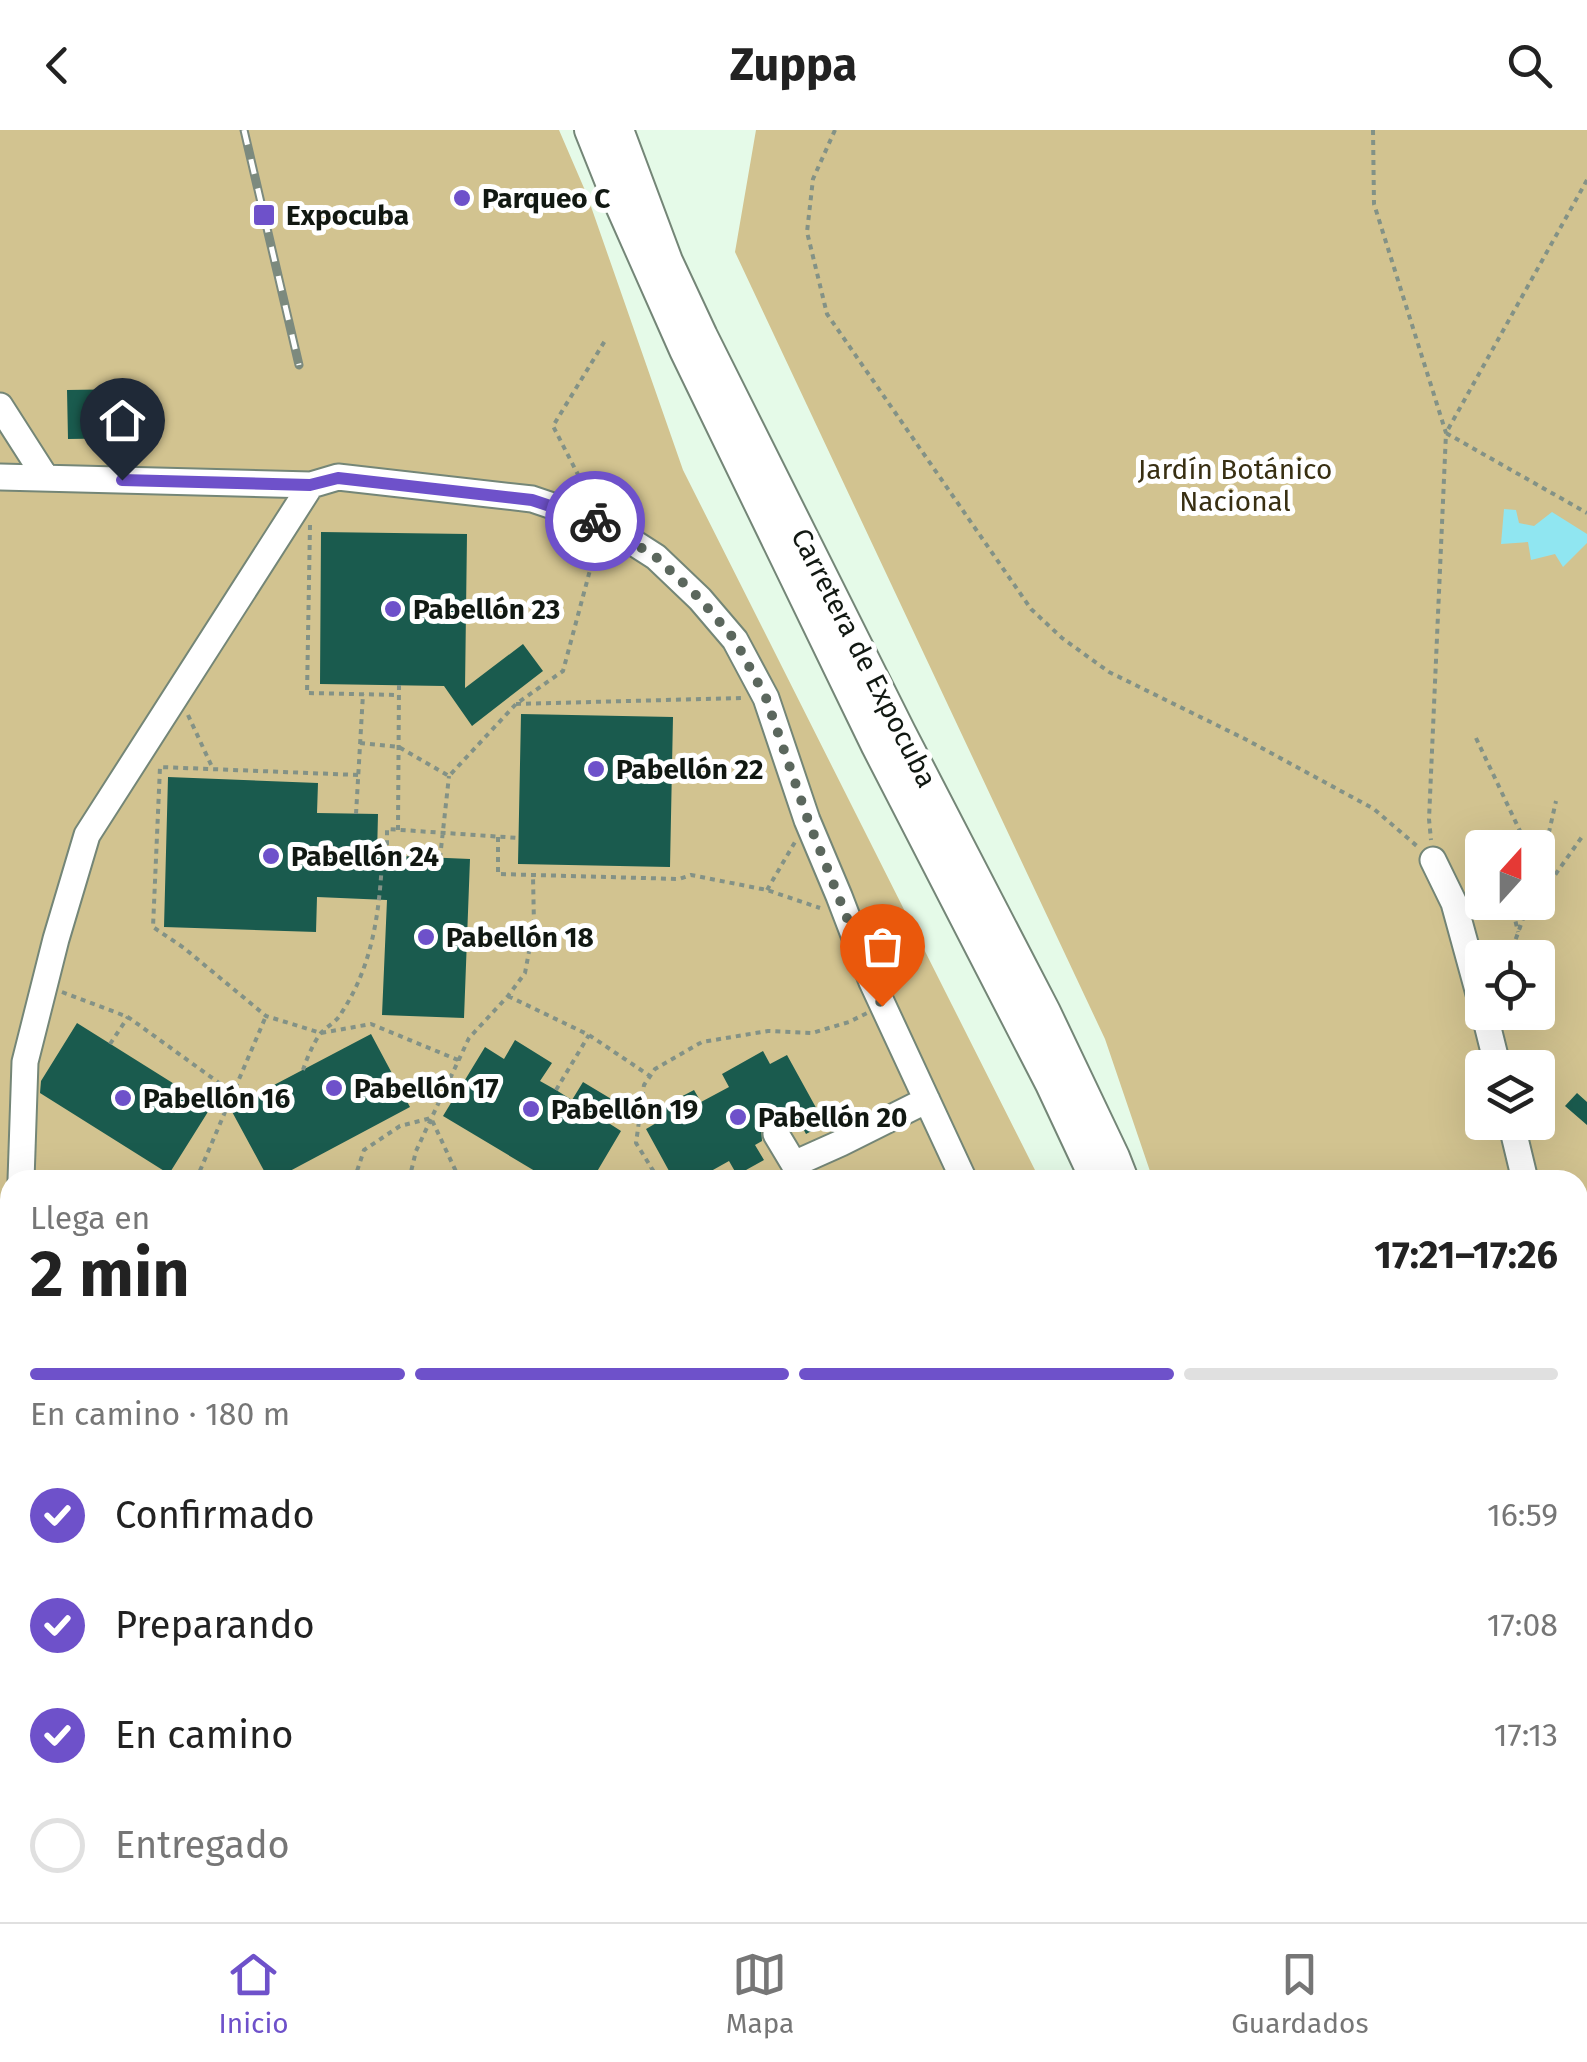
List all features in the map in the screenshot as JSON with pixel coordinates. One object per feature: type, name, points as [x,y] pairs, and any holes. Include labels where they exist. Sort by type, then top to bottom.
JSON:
[{"type":"main road","name":"Carretera de Expocuba","points":[[590,130],[702,385],[877,746],[1052,1084],[1091,1170]]},
{"type":"main road","name":"Carretera de Expocuba","points":[[618,130],[667,262],[702,336],[1045,1012],[1119,1170]]},
{"type":"street","points":[[0,406],[46,478]]},
{"type":"street","points":[[0,478],[310,485],[338,478],[532,500],[603,524],[656,557],[735,640],[766,698],[808,820],[882,1006],[959,1170]]},
{"type":"street","points":[[21,1170],[24,1062],[87,835],[310,485]]},
{"type":"street","points":[[1432,860],[1454,904],[1465,944]]},
{"type":"street","points":[[776,1134],[794,1164],[926,1100]]},
{"type":"street","points":[[1515,1140],[1523,1170]]},
{"type":"path","points":[[835,130],[813,179],[806,232],[827,314],[1031,609],[1062,638],[1109,672],[1374,809],[1432,860]]},
{"type":"path","points":[[1372,130],[1374,204],[1446,433],[1429,819],[1432,860]]},
{"type":"path","points":[[1446,433],[1587,180]]},
{"type":"path","points":[[440,858],[449,776],[516,704],[563,671],[603,524],[553,426],[606,339]]},
{"type":"path","points":[[1446,433],[1587,513]]},
{"type":"path","points":[[310,523],[307,693],[399,695]]},
{"type":"path","points":[[398,830],[399,685]]},
{"type":"path","points":[[178,692],[213,770]]},
{"type":"path","points":[[356,814],[362,694]]},
{"type":"path","points":[[516,704],[766,698]]},
{"type":"path","points":[[1476,738],[1519,830]]},
{"type":"path","points":[[360,743],[398,746],[449,776]]},
{"type":"path","points":[[358,775],[160,767],[153,927],[266,1016],[320,1034],[371,1024],[458,1060]]},
{"type":"path","points":[[1549,830],[1556,801]]},
{"type":"path","points":[[767,890],[808,820]]},
{"type":"path","points":[[303,1070],[320,1034],[340,1017],[366,963],[378,919],[388,830],[519,838]]},
{"type":"path","points":[[1555,873],[1584,834]]},
{"type":"path","points":[[498,837],[498,874],[679,879],[691,876],[767,890],[848,917]]},
{"type":"path","points":[[411,1170],[469,1038],[525,974],[534,925],[532,876]]},
{"type":"path","points":[[1515,920],[1518,932]]},
{"type":"path","points":[[1515,940],[1523,920]]},
{"type":"path","points":[[44,985],[128,1017],[233,1093]]},
{"type":"path","points":[[508,996],[589,1035],[650,1076]]},
{"type":"path","points":[[649,1170],[652,1168],[636,1143],[644,1084],[655,1069],[702,1042],[768,1031],[812,1033],[850,1022],[882,1006]]},
{"type":"path","points":[[200,1170],[266,1016]]},
{"type":"path","points":[[110,1044],[128,1017]]},
{"type":"path","points":[[556,1090],[589,1035]]},
{"type":"path","points":[[357,1170],[364,1150],[400,1126],[431,1118]]},
{"type":"path","points":[[431,1118],[455,1170]]},
{"type":"green space","points":[[0,130],[559,130],[587,195],[683,470],[1035,1170],[0,1170]]},
{"type":"green space","name":"Jardín Botánico Nacional","points":[[756,130],[1587,130],[1587,1170],[1150,1170],[1105,1039],[735,252]]},
{"type":"water","points":[[1504,509],[1516,510],[1519,523],[1534,526],[1552,512],[1587,534],[1587,543],[1563,567],[1555,554],[1531,560],[1528,542],[1501,544]]},
{"type":"building","points":[[133,389],[134,438],[68,439],[67,390]]},
{"type":"building","name":"Pabellón 23","points":[[321,532],[467,534],[465,688],[523,644],[543,671],[472,726],[444,686],[320,684]]},
{"type":"building","name":"Pabellón 22","points":[[521,714],[673,717],[670,867],[518,864]]},
{"type":"building","name":"Pabellón 24","points":[[168,777],[318,783],[317,813],[378,814],[377,855],[470,859],[464,1018],[382,1015],[387,900],[317,897],[316,932],[164,927]]},
{"type":"building","name":"Pabellón 16","points":[[77,1023],[211,1107],[172,1170],[163,1170],[40,1093],[41,1081]]},
{"type":"building","name":"Pabellón 17","points":[[371,1034],[410,1107],[292,1170],[264,1170],[230,1108]]},
{"type":"building","name":"Pabellón 19","points":[[515,1040],[552,1063],[540,1081],[572,1100],[583,1082],[618,1103],[607,1122],[621,1131],[598,1170],[533,1170],[443,1116],[485,1047],[504,1059]]},
{"type":"building","name":"Pabellón 20","points":[[763,1051],[770,1064],[787,1055],[825,1124],[806,1134],[799,1121],[790,1126],[783,1119],[769,1120],[761,1127],[762,1141],[755,1145],[764,1160],[746,1170],[734,1170],[729,1161],[713,1170],[669,1170],[646,1129],[658,1122],[652,1112],[694,1090],[701,1102],[729,1087],[722,1074]]},
{"type":"building","points":[[1577,1093],[1587,1102],[1587,1125],[1565,1106]]},
{"type":"railway","points":[[244,130],[299,365]]},
{"type":"way so far","points":[[595,521],[656,557],[735,640],[766,698],[808,820],[882,1006]]},
{"type":"place","name":"Parqueo C","points":[[462,198]]},
{"type":"place","name":"Expocuba","points":[[264,215]]},
{"type":"place","name":"Pabellón 23","points":[[393,609]]},
{"type":"place","name":"Pabellón 22","points":[[596,769]]},
{"type":"place","name":"Pabellón 24","points":[[271,856]]},
{"type":"place","name":"Pabellón 18","points":[[426,937]]},
{"type":"place","name":"Pabellón 17","points":[[334,1088]]},
{"type":"place","name":"Pabellón 16","points":[[123,1098]]},
{"type":"place","name":"Pabellón 19","points":[[531,1109]]},
{"type":"place","name":"Pabellón 20","points":[[738,1117]]},
{"type":"route","points":[[122,480],[310,485],[338,478],[532,500],[595,521]]}]
